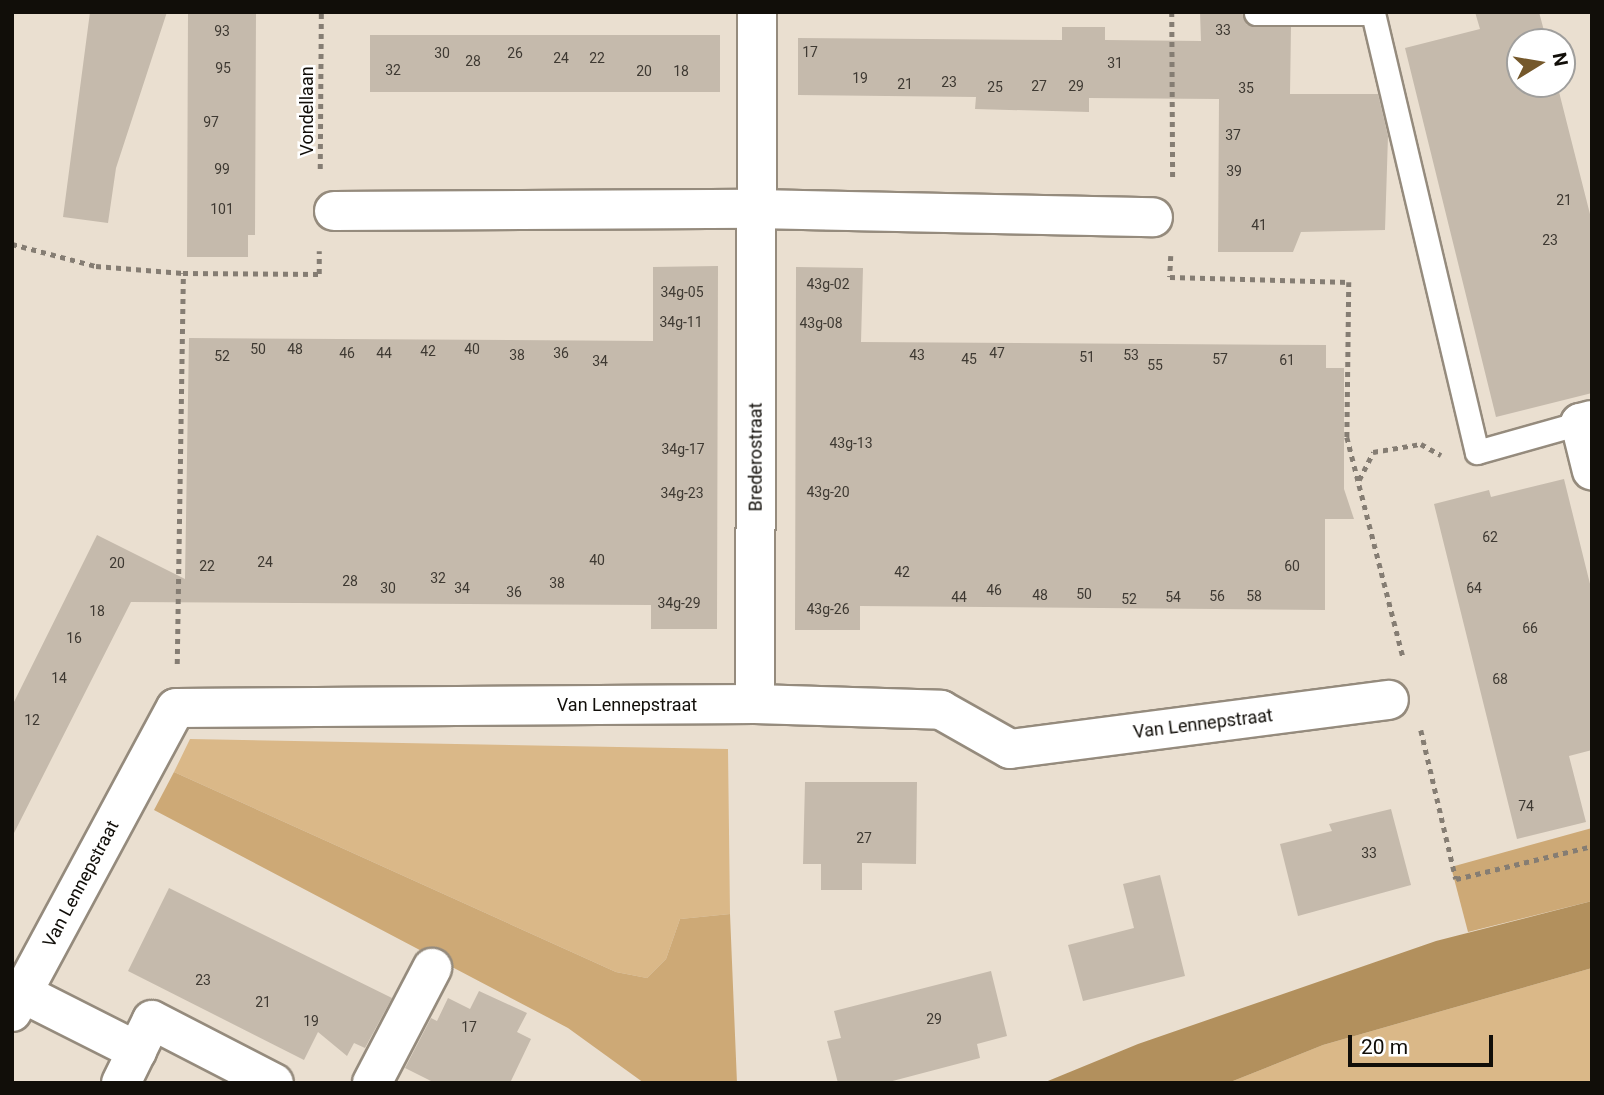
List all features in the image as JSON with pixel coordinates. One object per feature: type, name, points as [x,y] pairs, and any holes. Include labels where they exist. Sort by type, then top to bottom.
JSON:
[{"type":"street","name":"Brederostraat","points":[[755,704],[757,12]]},
{"type":"street","points":[[327,211],[756,209],[1163,217]]},
{"type":"street","points":[[1586,422],[1592,471]]},
{"type":"street","name":"Van Lennepstraat","points":[[274,1083],[152,1020],[129,1067],[17,1002],[176,708],[755,704],[942,710],[1010,748],[1398,686]]},
{"type":"street","points":[[372,1083],[432,968]]},
{"type":"lane","points":[[1256,13],[1373,13],[1477,452],[1586,422]]},
{"type":"path","name":"Vondellaan","points":[[183,273],[319,274],[327,211],[321,12]]},
{"type":"path","points":[[1171,12],[1163,217],[1170,277],[1349,282],[1348,437],[1359,481],[1398,686]]},
{"type":"path","points":[[12,244],[96,266],[183,273],[176,708]]},
{"type":"path","points":[[1359,481],[1373,452],[1421,444],[1440,455],[1477,452]]},
{"type":"path","points":[[1419,724],[1456,879],[1592,846]]},
{"type":"shaded area","points":[[190,739],[728,749],[730,914],[680,919],[666,959],[647,978],[616,972],[174,772]]},
{"type":"shaded area","points":[[174,772],[616,972],[647,978],[666,959],[680,919],[730,914],[737,1083],[644,1083],[568,1028],[154,810]]},
{"type":"shaded area","points":[[1592,828],[1592,901],[1468,932],[1451,867]]},
{"type":"shaded area","points":[[1592,901],[1592,968],[1323,1045],[1228,1083],[1043,1083],[1138,1044],[1436,941]]},
{"type":"shaded area","points":[[1592,968],[1592,1083],[1228,1083],[1323,1045]]},
{"type":"building","points":[[90,12],[167,12],[116,168],[108,223],[63,217]]},
{"type":"building","points":[[188,12],[256,12],[255,235],[248,235],[248,257],[187,257]]},
{"type":"building","points":[[1200,12],[1242,12],[1247,25],[1291,27],[1290,94],[1378,94],[1388,136],[1385,230],[1301,232],[1293,252],[1218,252],[1219,99],[1089,98],[1089,112],[975,109],[976,97],[798,95],[798,38],[1062,40],[1062,27],[1105,27],[1105,40],[1201,41]]},
{"type":"building","points":[[1475,12],[1539,12],[1543,28],[1506,28],[1506,98],[1561,98],[1592,222],[1592,393],[1496,417],[1405,48],[1480,29]]},
{"type":"building","points":[[370,35],[720,35],[720,92],[370,92]]},
{"type":"building","points":[[718,266],[717,629],[651,629],[651,605],[131,602],[12,837],[12,706],[97,535],[185,579],[189,338],[653,341],[653,267]]},
{"type":"building","points":[[796,267],[863,268],[861,342],[1326,345],[1326,368],[1344,368],[1344,489],[1354,519],[1325,519],[1325,610],[860,606],[860,630],[795,630]]},
{"type":"building","points":[[1564,479],[1592,592],[1592,750],[1569,756],[1586,822],[1517,839],[1434,504],[1489,490],[1491,497]]},
{"type":"building","points":[[805,782],[917,782],[916,864],[862,863],[862,890],[821,890],[821,864],[803,864]]},
{"type":"building","points":[[1391,809],[1411,885],[1298,916],[1280,844],[1332,831],[1329,824]]},
{"type":"building","points":[[1160,875],[1185,976],[1083,1001],[1068,945],[1134,928],[1123,884]]},
{"type":"building","points":[[169,888],[392,998],[365,1048],[354,1043],[347,1056],[318,1032],[304,1060],[128,971]]},
{"type":"building","points":[[991,971],[1007,1036],[977,1044],[980,1058],[885,1083],[838,1083],[827,1041],[841,1038],[834,1011]]},
{"type":"building","points":[[479,991],[527,1013],[517,1032],[531,1039],[510,1083],[435,1083],[405,1068],[431,1018],[437,1021],[448,998],[470,1009]]}]
